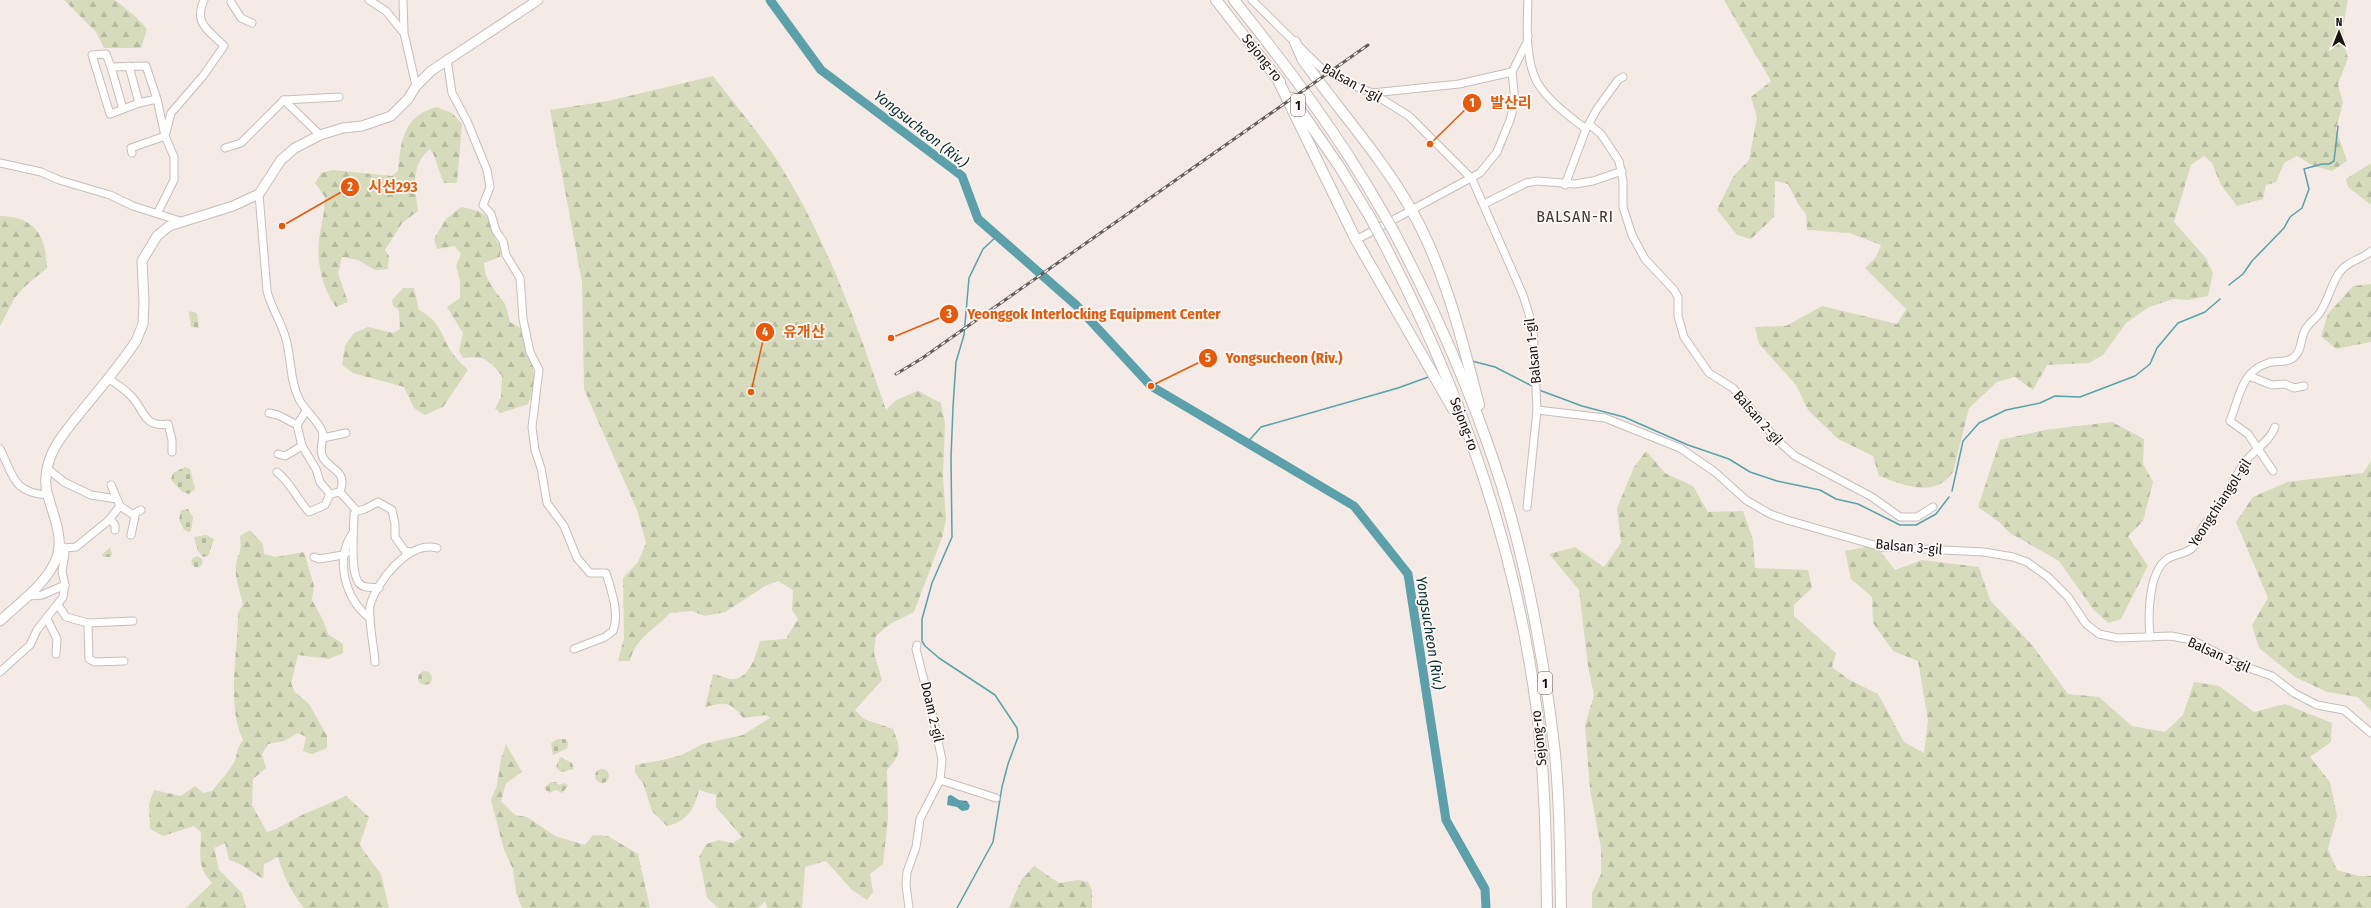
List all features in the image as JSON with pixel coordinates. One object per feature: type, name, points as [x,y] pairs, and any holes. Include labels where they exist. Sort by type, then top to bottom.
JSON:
[{"type":"highway","name":"Sejong-ro","points":[[1216,0],[1277,78],[1339,166],[1370,217],[1405,284],[1434,348],[1447,390],[1480,467],[1511,575],[1537,710],[1546,823],[1547,908]]},
{"type":"highway","name":"Sejong-ro","points":[[1236,0],[1310,98],[1354,160],[1394,232],[1468,380],[1494,463],[1523,568],[1549,703],[1558,789],[1561,908]]},
{"type":"highway","points":[[1295,42],[1304,60],[1411,210],[1432,255],[1463,339],[1468,380]]},
{"type":"highway","points":[[1277,78],[1356,240],[1422,352],[1447,390]]},
{"type":"main road","points":[[0,621],[28,596],[54,564],[61,545],[55,514],[47,496],[46,477],[54,449],[66,430],[136,341],[143,324],[144,302],[142,261],[157,236],[169,226],[180,221],[233,206],[259,194],[281,160],[295,148],[320,135],[337,130],[362,126],[390,116],[408,99],[416,86],[447,59],[538,0]]},
{"type":"street","points":[[165,136],[171,113],[203,76],[224,46],[201,22],[199,16],[204,0]]},
{"type":"street","points":[[368,0],[386,10],[404,33]]},
{"type":"street","points":[[403,0],[404,33],[416,86]]},
{"type":"street","name":"Balsan 1-gil","points":[[1252,0],[1320,67],[1350,84],[1372,93],[1409,116],[1472,179],[1484,204],[1528,310],[1535,344],[1537,410],[1527,507]]},
{"type":"street","name":"Balsan 2-gil","points":[[1528,0],[1530,60],[1537,82],[1557,104],[1587,127],[1601,134],[1619,161],[1622,171],[1623,207],[1632,235],[1645,260],[1674,290],[1678,297],[1678,316],[1684,337],[1709,373],[1714,379],[1733,388],[1777,440],[1795,456],[1872,497],[1900,517],[1917,517],[1933,507]]},
{"type":"street","points":[[231,1],[240,18],[252,23]]},
{"type":"street","name":"Balsan 2-gil","points":[[1512,72],[1527,42],[1528,35]]},
{"type":"street","points":[[122,109],[106,54],[92,55],[110,114],[139,103],[157,99]]},
{"type":"street","points":[[447,59],[452,93],[467,121],[487,170],[490,187],[483,205],[491,214],[496,231],[504,241],[508,259],[520,278],[523,319],[530,352],[539,370],[532,427],[535,450],[541,468],[547,503],[564,526],[573,550],[582,565],[590,573],[606,573],[616,615],[613,630],[605,637],[574,649]]},
{"type":"street","points":[[129,66],[139,103]]},
{"type":"street","points":[[111,67],[146,66],[157,99],[165,136],[174,157],[174,180],[158,212]]},
{"type":"street","points":[[1356,240],[1472,179],[1480,173],[1497,152],[1514,102],[1512,72],[1459,84],[1372,93]]},
{"type":"street","points":[[1565,185],[1587,127],[1596,109],[1618,80],[1623,77]]},
{"type":"street","points":[[225,148],[241,143],[284,100],[339,97]]},
{"type":"street","points":[[284,100],[320,135]]},
{"type":"street","points":[[132,153],[131,148],[165,136]]},
{"type":"street","points":[[0,163],[41,172],[59,180],[110,195],[133,206],[158,212],[180,221]]},
{"type":"street","points":[[1484,204],[1526,183],[1537,181],[1565,185],[1593,181],[1622,171]]},
{"type":"street","points":[[259,194],[267,291],[270,303],[285,334],[292,378],[298,398],[306,411],[318,425],[323,438],[321,453],[323,460],[338,471],[342,486],[340,492]]},
{"type":"street","name":"Yeongchiangol-gil","points":[[2273,471],[2248,434],[2230,421],[2244,381],[2260,366],[2267,363],[2287,361],[2294,358],[2300,350],[2303,333],[2321,309],[2339,274],[2352,261],[2366,256],[2371,251]]},
{"type":"street","points":[[2249,376],[2272,385],[2285,384],[2294,388],[2304,386]]},
{"type":"street","points":[[108,378],[132,396],[148,421],[156,426],[168,424],[172,440],[172,452]]},
{"type":"street","name":"Balsan 3-gil","points":[[1537,410],[1605,418],[1680,448],[1715,472],[1746,500],[1770,514],[1787,520],[1881,547],[1984,552],[2013,557],[2027,562],[2048,577],[2068,597],[2086,624],[2099,634],[2118,638],[2171,636],[2192,640],[2243,666],[2272,676],[2294,693],[2317,705],[2344,710],[2371,733]]},
{"type":"street","points":[[306,411],[297,425],[302,446],[316,469],[320,482],[330,494]]},
{"type":"street","points":[[269,413],[278,414],[297,425]]},
{"type":"street","name":"Yeongchiangol-gil","points":[[2150,637],[2148,608],[2159,570],[2169,558],[2191,550],[2195,545],[2203,527],[2218,509],[2235,475],[2257,447],[2272,435],[2275,427]]},
{"type":"street","points":[[323,438],[346,433]]},
{"type":"street","points":[[278,454],[285,456],[302,446]]},
{"type":"street","points":[[1,453],[16,482],[30,494],[47,496]]},
{"type":"street","points":[[48,469],[64,482],[91,495],[116,499]]},
{"type":"street","points":[[277,472],[289,484],[294,494],[309,512],[325,505],[330,494]]},
{"type":"street","points":[[111,485],[120,506],[133,514],[135,521],[131,536]]},
{"type":"street","points":[[330,494],[340,492]]},
{"type":"street","points":[[340,492],[357,510]]},
{"type":"street","points":[[357,510],[365,509],[378,502],[385,504],[393,513],[395,537],[405,552],[410,552]]},
{"type":"street","points":[[61,545],[76,547],[110,519],[120,506]]},
{"type":"street","points":[[133,514],[141,510]]},
{"type":"street","points":[[357,510],[354,514],[353,562],[358,582],[362,586],[379,588]]},
{"type":"street","points":[[110,519],[115,525],[115,530]]},
{"type":"street","points":[[353,532],[348,539],[343,578],[360,610],[370,618]]},
{"type":"street","points":[[0,672],[30,645],[37,630],[63,597],[65,585],[62,571],[65,554],[61,545]]},
{"type":"street","points":[[375,662],[370,607],[379,588],[390,571],[410,552],[425,546],[437,548]]},
{"type":"street","points":[[314,557],[319,559],[343,556],[346,552]]},
{"type":"street","points":[[28,596],[42,595],[65,585]]},
{"type":"street","points":[[58,605],[66,617],[88,623],[133,621]]},
{"type":"street","points":[[47,619],[57,639],[56,654]]},
{"type":"street","points":[[88,623],[90,659],[95,662],[124,662]]},
{"type":"street","name":"Doam 2-gil","points":[[909,908],[906,885],[907,872],[916,847],[920,819],[940,780],[941,753],[916,649],[917,645]]},
{"type":"street","points":[[940,780],[996,798]]},
{"type":"green space","points":[[64,0],[115,0],[136,17],[147,29],[141,48],[104,48],[96,32]]},
{"type":"green space","points":[[1724,0],[2348,0],[2343,27],[2344,45],[2348,58],[2338,84],[2343,103],[2336,129],[2347,161],[2332,171],[2314,166],[2297,156],[2284,163],[2276,182],[2266,185],[2263,199],[2237,206],[2221,185],[2212,163],[2204,156],[2191,165],[2174,222],[2206,258],[2213,273],[2208,296],[2188,300],[2173,299],[2149,307],[2126,323],[2103,355],[2089,363],[2047,365],[2033,390],[2015,377],[1997,382],[1969,408],[1953,472],[1945,480],[1928,488],[1908,486],[1879,476],[1873,456],[1838,439],[1808,410],[1796,385],[1759,344],[1755,327],[1786,326],[1822,306],[1897,324],[1906,309],[1865,268],[1876,257],[1881,245],[1849,233],[1807,230],[1806,214],[1798,204],[1788,184],[1775,181],[1774,217],[1751,239],[1737,235],[1717,210],[1733,177],[1749,160],[1757,117],[1751,97],[1771,81]]},
{"type":"green space","points":[[713,76],[774,156],[799,197],[841,286],[886,410],[896,400],[918,391],[941,403],[945,423],[943,477],[946,519],[942,538],[914,612],[890,624],[876,636],[874,653],[882,680],[855,710],[864,719],[893,729],[899,747],[898,755],[887,770],[888,818],[883,864],[870,874],[873,892],[867,900],[852,890],[826,861],[805,867],[802,908],[767,908],[765,901],[758,908],[718,908],[707,898],[699,857],[706,844],[719,840],[733,843],[742,837],[716,807],[716,795],[699,790],[695,803],[689,813],[680,821],[667,826],[652,811],[643,783],[635,773],[635,765],[682,755],[702,744],[743,735],[770,718],[766,715],[743,718],[734,708],[727,704],[718,704],[705,707],[713,674],[733,679],[741,677],[752,664],[760,641],[786,639],[798,619],[792,610],[793,590],[778,581],[765,586],[725,612],[705,616],[692,611],[670,613],[646,634],[636,646],[630,661],[618,661],[624,638],[623,578],[638,562],[646,543],[637,510],[584,389],[582,282],[550,110],[608,101]]},
{"type":"green space","points":[[437,107],[452,113],[462,124],[457,183],[444,183],[430,149],[419,162],[415,178],[418,211],[402,223],[385,250],[389,256],[388,269],[375,270],[358,260],[342,257],[338,273],[348,302],[336,307],[327,292],[320,266],[318,248],[325,197],[315,183],[321,173],[333,170],[392,176],[398,171],[403,140],[411,123],[417,116]]},
{"type":"green space","points":[[2371,163],[2371,205],[2348,187],[2346,179]]},
{"type":"green space","points":[[461,207],[473,210],[486,216],[495,239],[501,247],[500,257],[484,263],[484,268],[493,288],[504,303],[510,322],[522,329],[533,365],[535,387],[528,404],[501,413],[495,409],[501,397],[502,376],[486,360],[476,357],[463,358],[459,351],[463,333],[447,307],[460,298],[460,280],[456,266],[461,254],[455,246],[437,249],[434,239],[446,219]]},
{"type":"green space","points":[[0,216],[22,220],[30,224],[36,230],[41,237],[44,246],[47,268],[23,288],[14,299],[0,326]]},
{"type":"green space","points":[[2371,284],[2371,342],[2336,349],[2321,336],[2328,314],[2353,286]]},
{"type":"green space","points":[[403,288],[414,288],[419,310],[432,319],[440,329],[453,354],[468,370],[443,407],[425,415],[414,408],[404,387],[353,373],[342,365],[345,345],[354,333],[368,327],[393,333],[400,329],[399,310],[393,306],[392,300]]},
{"type":"green space","points":[[189,311],[197,313],[199,328],[191,327]]},
{"type":"green space","points":[[2112,422],[2144,439],[2143,464],[2153,482],[2143,521],[2128,536],[2148,566],[2121,619],[2108,623],[2093,609],[2059,561],[2010,533],[1999,522],[1978,507],[2000,440],[2045,430]]},
{"type":"green space","points":[[1646,451],[1665,473],[1693,486],[1708,512],[1743,511],[1753,540],[1755,568],[1808,570],[1812,588],[1794,605],[1794,616],[1836,653],[1832,667],[1848,679],[1878,694],[1904,742],[1924,753],[1928,720],[1918,661],[1893,651],[1873,623],[1872,597],[1851,579],[1845,551],[1875,545],[1895,570],[1922,560],[1979,567],[1990,600],[2032,645],[2068,694],[2099,697],[2132,726],[2165,732],[2183,715],[2194,682],[2219,686],[2254,712],[2285,704],[2332,723],[2331,742],[2310,757],[2330,782],[2337,816],[2328,849],[2337,870],[2359,876],[2371,876],[2371,908],[1592,908],[1592,893],[1601,874],[1601,848],[1590,789],[1585,725],[1594,695],[1588,666],[1579,590],[1549,554],[1575,547],[1604,567],[1621,543],[1617,508],[1634,467]]},
{"type":"green space","points":[[2371,461],[2371,711],[2358,697],[2327,692],[2295,677],[2259,648],[2252,625],[2268,598],[2236,522],[2253,497],[2287,482],[2363,473]]},
{"type":"green space","points":[[185,467],[190,469],[195,489],[189,494],[182,492],[171,480],[173,473]]},
{"type":"green space","points":[[188,509],[193,517],[191,531],[189,532],[184,530],[179,520],[181,510]]},
{"type":"green space","points":[[250,530],[263,544],[264,554],[276,557],[304,552],[314,586],[312,600],[323,620],[328,634],[343,644],[343,653],[329,659],[298,655],[291,683],[295,692],[309,704],[327,736],[327,748],[312,754],[303,751],[306,737],[298,733],[284,741],[268,744],[262,754],[266,768],[253,779],[252,805],[267,832],[346,796],[369,817],[360,844],[381,874],[389,908],[304,908],[288,884],[278,857],[264,864],[263,879],[240,864],[229,860],[225,843],[214,848],[219,870],[242,893],[246,908],[186,908],[212,883],[201,865],[201,832],[194,826],[163,836],[150,829],[149,804],[154,790],[181,796],[195,786],[203,793],[212,791],[233,764],[243,740],[238,726],[234,694],[238,613],[243,604],[236,573],[236,564],[241,542],[240,536]]},
{"type":"green space","points":[[206,535],[214,539],[208,556],[203,557],[198,551],[194,537]]},
{"type":"green space","points":[[110,547],[112,555],[110,557],[103,557],[102,555]]},
{"type":"green space","points":[[197,556],[201,558],[203,562],[201,566],[197,568],[193,566],[191,562],[193,558]]},
{"type":"green space","points":[[422,671],[428,671],[432,675],[432,681],[428,685],[422,685],[418,681],[418,675]]},
{"type":"green space","points":[[558,739],[565,739],[568,742],[567,748],[553,755],[551,743]]},
{"type":"green space","points":[[506,744],[522,772],[506,783],[501,801],[515,815],[527,817],[555,836],[585,845],[593,835],[608,836],[638,854],[650,908],[522,908],[516,893],[513,869],[504,850],[491,800],[497,785],[501,759]]},
{"type":"green space","points":[[560,757],[572,763],[574,769],[561,772],[556,767]]},
{"type":"green space","points":[[602,769],[607,771],[609,776],[607,781],[602,783],[597,781],[595,776],[597,771]]},
{"type":"green space","points":[[551,782],[556,782],[559,785],[565,783],[568,786],[562,793],[556,790],[549,793],[544,788]]},
{"type":"green space","points":[[1034,866],[1059,883],[1078,880],[1088,882],[1092,890],[1092,908],[1009,908],[1021,880]]},
{"type":"water","points":[[951,795],[959,800],[967,801],[970,806],[968,810],[962,811],[957,807],[947,805],[948,796]]},
{"type":"waterway","name":"Yongsucheon (Riv.)","points":[[770,0],[821,70],[962,176],[978,219],[1076,305],[1151,386],[1354,506],[1408,574],[1446,820],[1485,889],[1486,908]]},
{"type":"waterway","points":[[2229,285],[2243,274],[2252,261],[2284,228],[2290,217],[2302,208],[2309,189],[2304,169],[2322,164],[2329,164],[2334,161],[2338,126]]},
{"type":"waterway","points":[[957,908],[993,842],[1002,787],[1008,764],[1018,737],[1017,728],[995,695],[939,658],[925,646],[922,641],[922,619],[932,583],[952,537],[951,458],[953,407],[956,362],[964,335],[969,278],[983,249],[998,235]]},
{"type":"waterway","points":[[1952,491],[1963,441],[1979,423],[2006,410],[2040,403],[2055,396],[2080,397],[2135,376],[2150,364],[2157,348],[2178,323],[2205,312],[2220,299]]},
{"type":"waterway","points":[[1472,361],[1495,367],[1534,387]]},
{"type":"waterway","points":[[1246,444],[1261,427],[1398,388],[1431,376]]},
{"type":"waterway","points":[[1539,390],[1582,406],[1624,417],[1688,445],[1729,459],[1750,472],[1777,481],[1820,490],[1836,499],[1858,504],[1900,525],[1916,525],[1936,514],[1949,497]]},
{"type":"railway","points":[[896,374],[921,359],[1368,45]]},
{"type":"place","name":"발산리","points":[[1430,144]]},
{"type":"place","name":"시선293","points":[[282,226]]},
{"type":"place","name":"Yeonggok Interlocking Equipment Center","points":[[891,338]]},
{"type":"place","name":"Yongsucheon (Riv.)","points":[[1151,386]]},
{"type":"place","name":"유개산","points":[[751,392]]},
{"type":"district","name":"BALSAN-RI","points":[[1575,216]]}]
